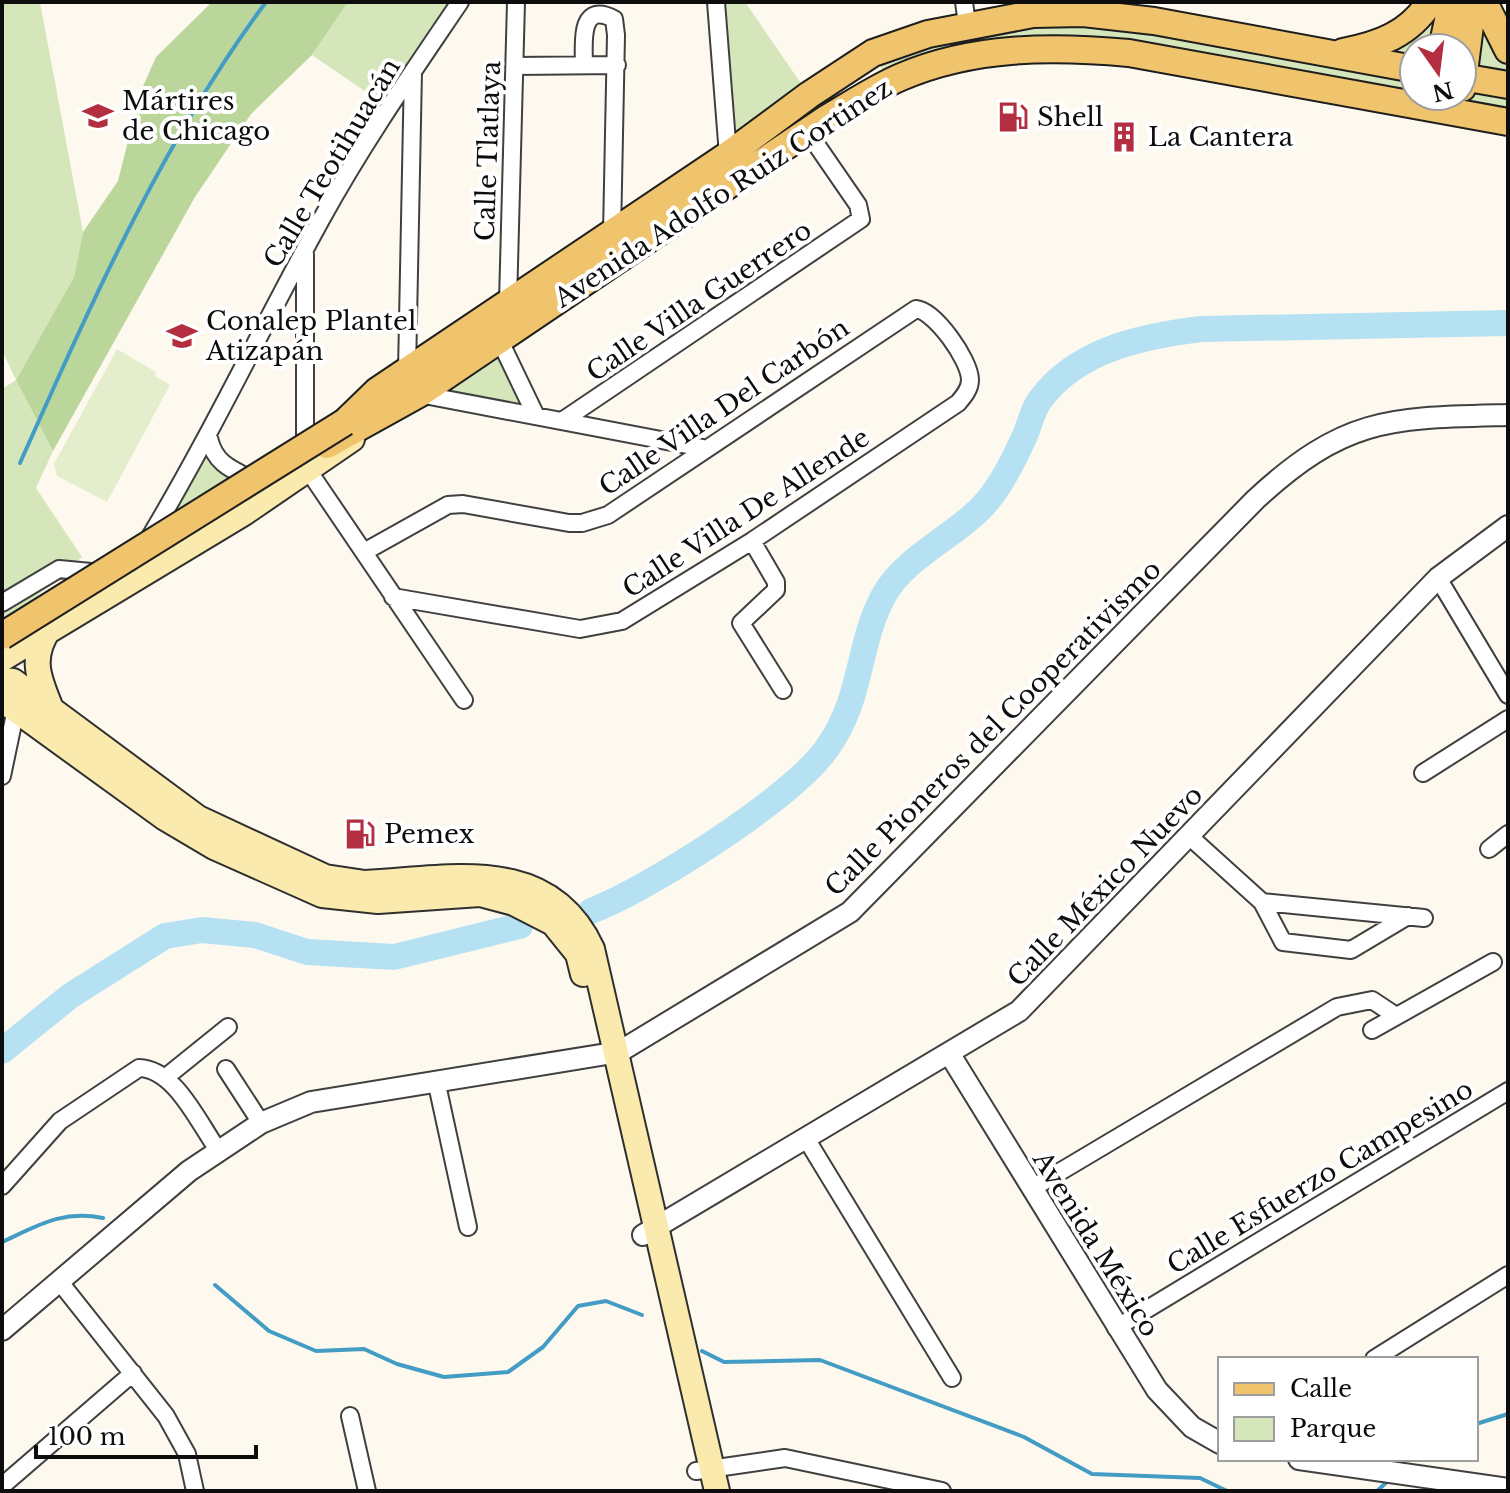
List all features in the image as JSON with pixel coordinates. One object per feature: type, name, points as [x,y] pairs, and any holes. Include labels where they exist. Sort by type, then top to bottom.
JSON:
[{"type":"main road","points":[[1330,55],[1382,43],[1408,30],[1430,2]]},
{"type":"main road","points":[[1445,32],[1452,2]]},
{"type":"main road","points":[[1469,32],[1473,2]]},
{"type":"main road","points":[[1484,2],[1508,50]]},
{"type":"main road","name":"Avenida Adolfo Ruiz Cortinez","points":[[2,641],[347,427],[413,382],[508,302],[728,155],[809,95],[881,50],[928,34],[966,13],[1083,13],[1154,21],[1398,66]]},
{"type":"main road","points":[[928,34],[937,63]]},
{"type":"main road","name":"Avenida Adolfo Ruiz Cortinez","points":[[413,382],[500,341],[807,131],[896,79],[937,63],[978,54],[1066,48],[1129,53],[1398,98]]},
{"type":"main road","points":[[881,50],[896,79]]},
{"type":"main road","name":"Avenida Adolfo Ruiz Cortinez","points":[[1478,89],[1508,85]]},
{"type":"main road","name":"Avenida Adolfo Ruiz Cortinez","points":[[1478,102],[1508,122]]},
{"type":"main road","name":"Avenida Adolfo Ruiz Cortinez","points":[[2,627],[305,441],[384,401]]},
{"type":"main road","name":"Avenida Adolfo Ruiz Cortinez","points":[[2,659],[308,470],[384,401]]},
{"type":"main road","points":[[2,641],[142,556],[180,517]]},
{"type":"main road","points":[[49,629],[37,650],[35,665],[51,708]]},
{"type":"main road","points":[[2,680],[13,681],[51,708],[172,802],[236,837],[325,877],[365,883],[482,876],[530,888],[554,900],[582,927],[592,949],[611,1054],[706,1480]]},
{"type":"main road","points":[[9,705],[184,831],[291,883],[322,895],[378,901],[480,894],[535,912],[553,923],[578,954],[611,1054]]},
{"type":"street","name":"Calle Teotihuacán","points":[[151,535],[209,438],[305,249],[395,95],[460,2]]},
{"type":"street","name":"Calle Tlatlaya","points":[[508,302],[516,2]]},
{"type":"street","points":[[716,2],[728,155]]},
{"type":"street","points":[[584,65],[583,26],[587,18],[596,12],[606,13],[614,19],[617,65],[612,234]]},
{"type":"street","points":[[515,66],[617,65]]},
{"type":"street","points":[[413,71],[413,382],[536,416],[703,448]]},
{"type":"street","name":"Calle Villa Guerrero","points":[[562,421],[861,219],[858,205],[807,131]]},
{"type":"street","points":[[305,249],[305,441]]},
{"type":"street","name":"Calle Villa Del Carbón","points":[[364,552],[448,505],[463,504],[569,523],[595,521],[905,313],[916,309],[926,310]]},
{"type":"street","name":"Calle Villa De Allende","points":[[393,597],[557,626],[603,626],[648,609],[958,403],[967,392],[970,379],[967,367],[935,318],[926,310]]},
{"type":"street","points":[[500,341],[536,416]]},
{"type":"street","name":"Calle Pioneros del Cooperativismo","points":[[2,1330],[218,1150],[261,1123],[311,1102],[611,1054],[850,912],[871,895],[1245,510],[1305,458],[1331,441],[1391,421],[1508,415]]},
{"type":"street","points":[[209,438],[212,452],[222,464],[249,478]]},
{"type":"street","points":[[308,470],[464,700]]},
{"type":"street","name":"Calle México Nuevo","points":[[650,1231],[1019,1011],[1036,997],[1438,578],[1508,526]]},
{"type":"street","points":[[752,541],[776,582],[776,590],[741,623],[783,690]]},
{"type":"street","points":[[2,603],[59,569],[91,572]]},
{"type":"street","points":[[1438,578],[1508,695]]},
{"type":"street","points":[[2,776],[9,705]]},
{"type":"street","points":[[1423,773],[1508,719]]},
{"type":"street","points":[[1489,849],[1508,834]]},
{"type":"street","points":[[1189,836],[1262,902],[1283,942],[1351,950],[1416,917],[1262,902]]},
{"type":"street","points":[[1372,1030],[1493,962]]},
{"type":"street","points":[[1031,1189],[1337,1007],[1372,1000],[1396,1016]]},
{"type":"street","points":[[166,1077],[228,1027]]},
{"type":"street","name":"Avenida México","points":[[949,1053],[1116,1328],[1174,1411],[1192,1427],[1218,1442]]},
{"type":"street","points":[[2,1186],[60,1121],[124,1074],[139,1068],[154,1068],[166,1077],[218,1150]]},
{"type":"street","points":[[226,1069],[261,1123]]},
{"type":"street","points":[[436,1080],[468,1227]]},
{"type":"street","name":"Calle Esfuerzo Campesino","points":[[1116,1328],[1508,1091]]},
{"type":"street","points":[[807,1140],[952,1378]]},
{"type":"street","points":[[1377,1357],[1508,1275]]},
{"type":"street","points":[[59,1281],[178,1435],[195,1491]]},
{"type":"street","points":[[2,1486],[133,1373]]},
{"type":"street","points":[[350,1416],[367,1491]]},
{"type":"street","points":[[706,1480],[785,1458],[942,1491]]},
{"type":"street","points":[[1313,1461],[1508,1489]]},
{"type":"green space","points":[[2,2],[40,2],[83,232],[74,277],[16,380],[2,350]]},
{"type":"green space","points":[[212,2],[348,2],[312,55],[251,114],[195,197],[53,451],[16,380],[74,277],[83,232],[118,181],[140,93],[156,57]]},
{"type":"green space","points":[[348,2],[460,2],[388,107],[312,55]]},
{"type":"green space","points":[[716,2],[745,2],[809,95],[728,155]]},
{"type":"green space","points":[[1484,2],[1508,50],[1508,122],[1456,115],[1456,112],[1478,112],[1478,32],[1398,32],[1398,94],[1066,48],[889,82],[873,53],[1033,14],[1334,54],[1429,4]]},
{"type":"green space","points":[[500,341],[536,416],[419,394]]},
{"type":"green space","points":[[117,349],[156,372],[155,376],[170,385],[107,502],[57,476],[54,464]]},
{"type":"green space","points":[[16,380],[53,451],[36,488],[82,557],[2,626],[2,389]]},
{"type":"green space","points":[[209,438],[249,478],[151,535]]},
{"type":"waterway","points":[[20,463],[102,284],[161,167],[228,55],[266,2]]},
{"type":"waterway","points":[[591,911],[647,883],[750,818],[781,794],[825,751],[847,712],[868,634],[884,595],[904,569],[971,517],[990,498],[1012,462],[1038,404],[1055,383],[1073,368],[1092,357],[1135,341],[1201,329],[1508,323]]},
{"type":"waterway","points":[[2,1051],[70,996],[165,936],[202,930],[255,935],[307,952],[394,957],[520,926]]},
{"type":"waterway","points":[[2,1242],[63,1218],[103,1218]]},
{"type":"waterway","points":[[215,1285],[269,1331],[316,1351],[364,1349],[397,1364],[444,1377],[508,1372],[543,1347],[578,1306],[606,1301],[642,1315]]},
{"type":"waterway","points":[[702,1351],[724,1362],[820,1360],[1024,1437],[1092,1474],[1200,1478],[1227,1491]]},
{"type":"waterway","points":[[1478,1423],[1508,1414]]},
{"type":"waterway","points":[[1377,1491],[1389,1480]]},
{"type":"place","name":"Mártires de Chicago","points":[[98,116]]},
{"type":"place","name":"Shell","points":[[1013,117]]},
{"type":"place","name":"La Cantera","points":[[1124,137]]},
{"type":"place","name":"Conalep Plantel Atizapán","points":[[182,336]]},
{"type":"place","name":"Pemex","points":[[360,834]]}]
